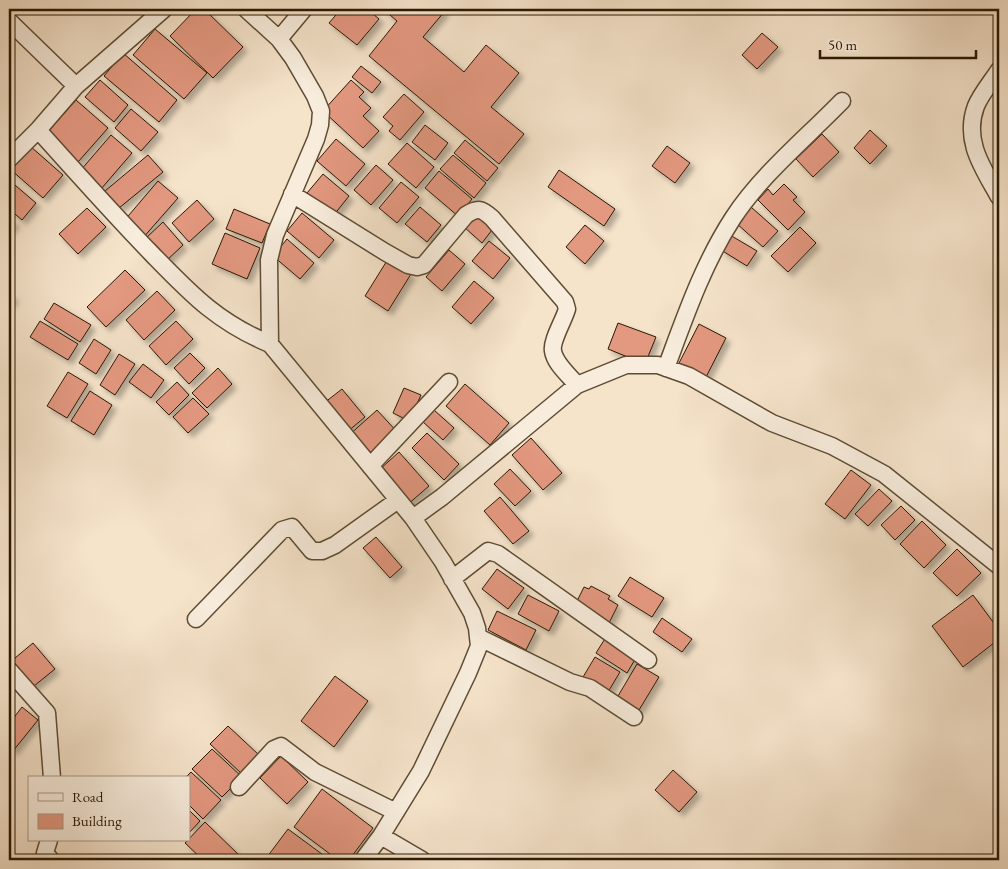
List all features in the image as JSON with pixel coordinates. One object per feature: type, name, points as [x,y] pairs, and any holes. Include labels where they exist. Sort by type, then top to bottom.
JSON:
[{"type":"street","points":[[9,159],[38,130],[76,86],[164,9]]},
{"type":"street","points":[[246,9],[280,39],[293,58],[320,111],[320,125],[316,139],[274,235],[269,260],[270,344]]},
{"type":"street","points":[[280,39],[304,9]]},
{"type":"street","points":[[10,23],[76,86]]},
{"type":"street","points":[[999,70],[976,106],[971,129],[977,158],[999,197]]},
{"type":"street","points":[[666,368],[691,302],[712,256],[733,218],[753,191],[842,101]]},
{"type":"street","points":[[38,130],[120,222],[200,303],[230,325],[270,344],[413,518],[472,612],[478,628],[479,646],[468,673],[421,771],[381,836],[363,860]]},
{"type":"street","points":[[292,194],[385,252],[408,265],[417,267],[424,265],[466,215],[474,210],[484,211],[565,302],[567,309],[554,343],[553,352],[558,363],[577,385]]},
{"type":"street","points":[[413,518],[442,497],[577,385],[626,365],[658,365],[689,376],[772,423],[832,446],[884,474],[999,566]]},
{"type":"street","points":[[370,466],[449,382]]},
{"type":"street","points":[[196,619],[282,530],[292,527],[312,550],[322,551],[335,545],[398,500]]},
{"type":"street","points":[[452,578],[488,551],[498,554],[648,660]]},
{"type":"street","points":[[478,637],[570,682],[590,688],[634,717]]},
{"type":"street","points":[[9,670],[47,713],[52,776]]},
{"type":"street","points":[[239,787],[274,749],[281,746],[315,772],[396,812]]},
{"type":"street","points":[[381,836],[422,860]]},
{"type":"street","points":[[48,842],[45,853],[51,860]]},
{"type":"building","points":[[196,9],[204,9],[243,47],[213,78],[170,36]]},
{"type":"building","points":[[341,9],[367,9],[379,19],[357,45],[329,23]]},
{"type":"building","points":[[383,9],[442,9],[445,11],[423,37],[464,72],[486,45],[519,73],[491,107],[524,134],[499,164],[369,56],[397,21]]},
{"type":"building","points":[[155,29],[207,73],[184,99],[133,55]]},
{"type":"building","points":[[762,33],[778,47],[757,69],[742,55]]},
{"type":"building","points":[[123,53],[177,100],[159,122],[104,76]]},
{"type":"building","points":[[361,66],[381,82],[372,93],[352,77]]},
{"type":"building","points":[[100,80],[128,105],[114,122],[85,97]]},
{"type":"building","points":[[351,80],[364,92],[359,97],[371,108],[363,116],[379,131],[363,148],[323,111]]},
{"type":"building","points":[[404,94],[424,112],[400,140],[389,131],[393,126],[383,117]]},
{"type":"building","points":[[76,100],[108,128],[78,162],[46,134]]},
{"type":"building","points":[[131,109],[158,132],[141,151],[115,128]]},
{"type":"building","points":[[425,125],[448,143],[435,160],[412,142]]},
{"type":"building","points":[[870,130],[887,146],[870,164],[854,148]]},
{"type":"building","points":[[822,134],[839,152],[813,177],[796,159]]},
{"type":"building","points":[[111,135],[132,153],[101,189],[80,171]]},
{"type":"building","points":[[336,139],[365,164],[346,186],[317,161]]},
{"type":"building","points":[[465,140],[498,168],[487,181],[454,153]]},
{"type":"building","points":[[407,143],[434,167],[416,188],[388,164]]},
{"type":"building","points":[[30,146],[63,175],[43,198],[10,169]]},
{"type":"building","points":[[667,146],[690,163],[675,183],[652,166]]},
{"type":"building","points":[[148,155],[163,172],[119,208],[105,191]]},
{"type":"building","points":[[453,155],[486,183],[474,198],[440,169]]},
{"type":"building","points":[[376,165],[393,180],[371,205],[354,190]]},
{"type":"building","points":[[559,170],[615,209],[604,226],[548,187]]},
{"type":"building","points":[[439,171],[472,199],[458,216],[425,188]]},
{"type":"building","points":[[323,174],[349,196],[333,216],[307,193]]},
{"type":"building","points":[[9,180],[36,203],[22,220],[9,209]]},
{"type":"building","points":[[158,181],[178,198],[142,239],[123,222]]},
{"type":"building","points":[[401,182],[419,197],[397,223],[379,208]]},
{"type":"building","points":[[784,184],[797,197],[793,200],[805,212],[788,230],[758,200],[768,189],[773,195]]},
{"type":"building","points":[[197,200],[214,219],[189,242],[172,223]]},
{"type":"building","points":[[420,207],[441,225],[427,242],[405,224]]},
{"type":"building","points":[[751,207],[778,231],[763,247],[736,223]]},
{"type":"building","points":[[87,208],[106,227],[78,254],[59,234]]},
{"type":"building","points":[[234,209],[270,224],[262,243],[226,229]]},
{"type":"building","points":[[477,211],[495,226],[482,243],[464,227]]},
{"type":"building","points":[[302,213],[334,240],[319,258],[287,231]]},
{"type":"building","points":[[9,218],[15,223],[9,231]]},
{"type":"building","points":[[163,222],[183,245],[165,262],[145,239]]},
{"type":"building","points":[[585,225],[604,241],[585,264],[566,247]]},
{"type":"building","points":[[800,227],[816,243],[788,272],[771,256]]},
{"type":"building","points":[[225,233],[260,248],[247,279],[212,264]]},
{"type":"building","points":[[730,235],[757,251],[747,266],[721,250]]},
{"type":"building","points":[[287,239],[314,263],[300,279],[273,256]]},
{"type":"building","points":[[489,241],[510,258],[493,279],[472,261]]},
{"type":"building","points":[[449,250],[465,264],[442,291],[426,277]]},
{"type":"building","points":[[388,259],[411,274],[388,311],[365,296]]},
{"type":"building","points":[[125,270],[145,290],[106,327],[87,307]]},
{"type":"building","points":[[474,281],[494,298],[471,324],[452,307]]},
{"type":"building","points":[[157,291],[175,310],[144,340],[126,320]]},
{"type":"building","points":[[9,293],[14,298],[9,304]]},
{"type":"building","points":[[54,303],[91,325],[80,342],[44,319]]},
{"type":"building","points":[[40,321],[78,344],[68,360],[30,337]]},
{"type":"building","points":[[176,321],[193,339],[166,365],[149,346]]},
{"type":"building","points":[[618,323],[656,337],[645,364],[608,349]]},
{"type":"building","points":[[699,324],[726,338],[705,379],[678,365]]},
{"type":"building","points":[[94,339],[111,350],[96,374],[79,363]]},
{"type":"building","points":[[190,353],[205,368],[189,384],[174,368]]},
{"type":"building","points":[[119,354],[135,364],[115,395],[100,385]]},
{"type":"building","points":[[143,364],[164,380],[151,398],[129,382]]},
{"type":"building","points":[[218,368],[232,384],[207,408],[192,393]]},
{"type":"building","points":[[68,372],[88,384],[67,418],[47,406]]},
{"type":"building","points":[[177,382],[189,395],[169,415],[156,402]]},
{"type":"building","points":[[465,384],[509,423],[490,445],[446,406]]},
{"type":"building","points":[[404,388],[421,395],[409,421],[393,413]]},
{"type":"building","points":[[342,389],[365,417],[347,432],[324,403]]},
{"type":"building","points":[[90,391],[112,405],[94,435],[71,421]]},
{"type":"building","points":[[193,398],[209,414],[188,433],[173,417]]},
{"type":"building","points":[[377,410],[399,434],[370,460],[348,436]]},
{"type":"building","points":[[434,410],[454,428],[443,440],[423,422]]},
{"type":"building","points":[[427,433],[459,464],[444,480],[412,448]]},
{"type":"building","points":[[531,438],[562,473],[543,490],[512,455]]},
{"type":"building","points":[[399,452],[429,486],[407,505],[378,471]]},
{"type":"building","points":[[510,469],[531,491],[515,506],[494,484]]},
{"type":"building","points":[[851,470],[871,485],[845,519],[825,504]]},
{"type":"building","points":[[879,489],[892,501],[868,526],[855,514]]},
{"type":"building","points":[[500,497],[529,531],[513,544],[484,511]]},
{"type":"building","points":[[901,506],[915,520],[895,540],[881,525]]},
{"type":"building","points":[[922,521],[946,545],[924,568],[900,544]]},
{"type":"building","points":[[376,537],[402,567],[390,578],[363,548]]},
{"type":"building","points":[[957,549],[981,573],[957,596],[933,573]]},
{"type":"building","points":[[497,569],[524,588],[508,609],[482,589]]},
{"type":"building","points":[[630,577],[664,598],[652,617],[618,596]]},
{"type":"building","points":[[591,586],[610,596],[608,599],[618,605],[609,623],[575,605],[584,587],[589,589]]},
{"type":"building","points":[[528,595],[559,611],[549,631],[518,614]]},
{"type":"building","points":[[973,595],[999,630],[999,639],[963,667],[932,626]]},
{"type":"building","points":[[497,611],[536,630],[526,650],[488,630]]},
{"type":"building","points":[[662,618],[692,639],[682,652],[653,632]]},
{"type":"building","points":[[606,637],[637,656],[627,673],[596,653]]},
{"type":"building","points":[[33,643],[55,669],[29,690],[9,663]]},
{"type":"building","points":[[595,657],[620,672],[608,692],[583,677]]},
{"type":"building","points":[[637,664],[659,677],[639,710],[618,696]]},
{"type":"building","points":[[335,676],[368,701],[334,747],[301,721]]},
{"type":"building","points":[[22,707],[38,720],[13,751],[9,748],[9,724]]},
{"type":"building","points":[[228,726],[259,755],[242,774],[210,744]]},
{"type":"building","points":[[212,749],[242,777],[222,797],[192,769]]},
{"type":"building","points":[[281,756],[308,782],[287,804],[260,778]]},
{"type":"building","points":[[673,770],[697,792],[679,812],[655,790]]},
{"type":"building","points":[[191,772],[221,800],[203,819],[190,806],[190,776],[187,776]]},
{"type":"building","points":[[322,789],[373,828],[349,860],[338,860],[294,827]]},
{"type":"building","points":[[190,811],[200,821],[190,832]]},
{"type":"building","points":[[205,822],[242,858],[240,860],[203,860],[185,843],[190,842],[190,838]]},
{"type":"building","points":[[288,829],[330,860],[272,860],[267,857]]}]
